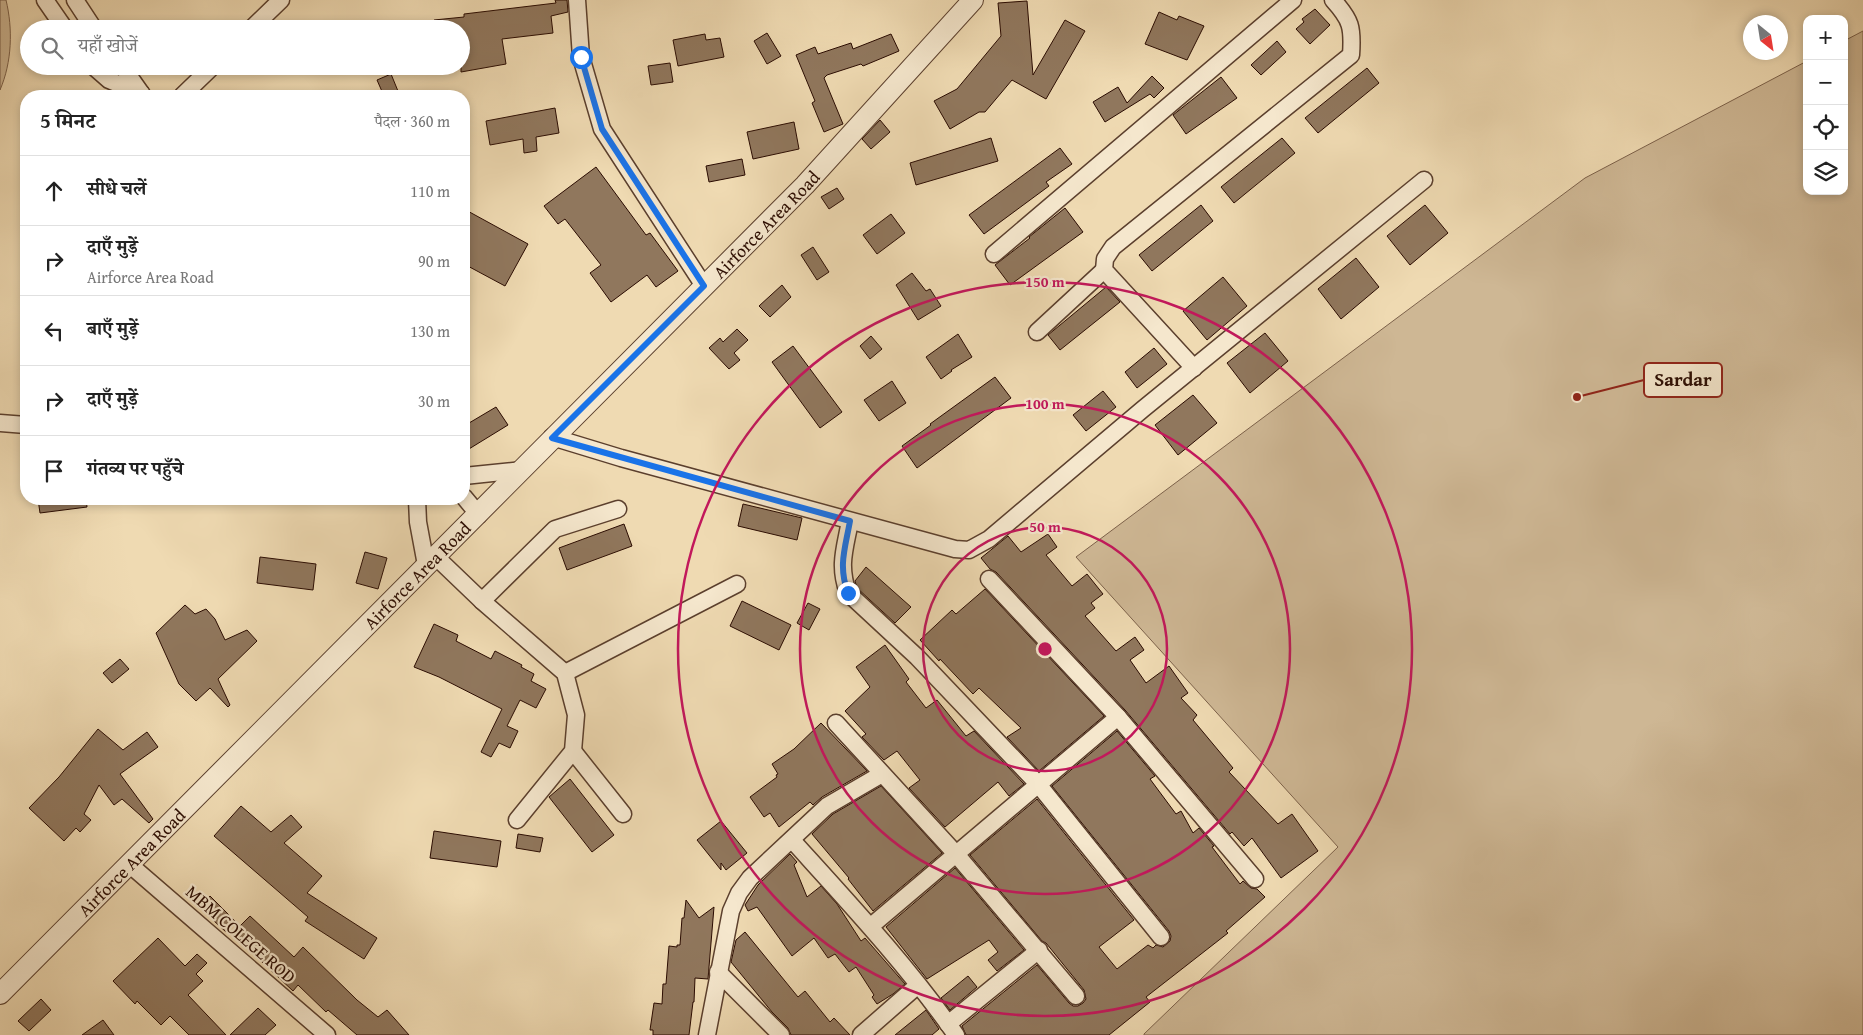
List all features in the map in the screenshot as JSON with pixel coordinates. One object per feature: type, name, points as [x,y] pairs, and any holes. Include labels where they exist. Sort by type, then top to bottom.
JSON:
[{"type":"street","points":[[45,0],[59,20]]},
{"type":"street","points":[[75,0],[88,20]]},
{"type":"street","points":[[260,20],[281,0]]},
{"type":"street","points":[[577,0],[581,57],[602,129],[704,286]]},
{"type":"street","name":"Airforce Area Road","points":[[0,994],[430,560],[479,515],[552,438],[805,185],[973,0]]},
{"type":"street","points":[[994,254],[1293,0]]},
{"type":"street","points":[[1037,332],[1104,270],[1105,259],[1112,247],[1351,55],[1353,34],[1346,15],[1333,0]]},
{"type":"street","points":[[103,75],[109,80],[132,90]]},
{"type":"street","points":[[129,75],[139,90]]},
{"type":"street","points":[[188,90],[204,75]]},
{"type":"street","points":[[552,438],[850,521],[955,549],[969,550],[989,539],[1424,180]]},
{"type":"street","points":[[1104,270],[1194,368]]},
{"type":"street","points":[[0,423],[20,425]]},
{"type":"street","points":[[470,475],[523,470]]},
{"type":"street","points":[[470,504],[479,515]]},
{"type":"street","points":[[418,505],[418,522],[430,560],[482,601],[565,673],[576,714],[574,750],[517,820]]},
{"type":"street","points":[[482,601],[555,529],[618,509]]},
{"type":"street","points":[[850,521],[842,562],[843,578],[848,593],[917,657],[1038,784],[1161,937]]},
{"type":"street","points":[[989,580],[1118,717],[1255,879]]},
{"type":"street","points":[[565,673],[737,584]]},
{"type":"street","points":[[871,926],[1118,717]]},
{"type":"street","points":[[836,723],[956,854],[1076,996]]},
{"type":"street","points":[[574,750],[623,814]]},
{"type":"street","points":[[707,1035],[731,910],[739,893],[750,878],[827,806],[882,774]]},
{"type":"street","points":[[792,840],[871,926],[952,1029],[1039,950]]},
{"type":"street","name":"MBM COLEGE ROD","points":[[129,864],[327,1035]]},
{"type":"street","points":[[718,972],[781,1035]]},
{"type":"street","points":[[861,1035],[918,986]]},
{"type":"shaded area","points":[[0,0],[6,0],[10,22],[10,45],[7,68],[0,90]]},
{"type":"shaded area","points":[[1863,31],[1863,1035],[1144,1035],[1338,847],[1076,557],[1585,178],[1803,63],[1803,195],[1848,195],[1848,39]]},
{"type":"building","points":[[555,0],[567,0],[568,12],[551,16],[553,33],[502,39],[506,64],[470,70],[470,20],[434,20],[464,17],[464,14],[556,3]]},
{"type":"building","points":[[1027,1],[1033,75],[1065,20],[1085,31],[1046,99],[1012,80],[985,112],[979,112],[950,129],[934,101],[957,89],[1001,36],[998,3]]},
{"type":"building","points":[[1315,9],[1330,25],[1310,44],[1296,29],[1304,22],[1302,19]]},
{"type":"building","points":[[1159,12],[1177,20],[1179,16],[1204,26],[1187,60],[1145,44]]},
{"type":"building","points":[[767,33],[781,56],[767,64],[754,41]]},
{"type":"building","points":[[705,34],[706,40],[720,38],[724,57],[678,66],[673,40]]},
{"type":"building","points":[[891,34],[899,51],[863,66],[861,64],[827,75],[824,78],[843,124],[824,132],[812,103],[815,101],[796,55],[815,47],[818,54],[851,43],[853,49]]},
{"type":"building","points":[[1277,41],[1286,52],[1261,75],[1251,65]]},
{"type":"building","points":[[670,63],[673,82],[651,85],[648,66]]},
{"type":"building","points":[[1367,68],[1379,83],[1318,133],[1305,118]]},
{"type":"building","points":[[391,75],[398,90],[381,90],[377,80]]},
{"type":"building","points":[[1152,76],[1164,88],[1154,98],[1150,94],[1105,122],[1093,102],[1118,87],[1127,103]]},
{"type":"building","points":[[1221,77],[1237,98],[1186,134],[1173,115]]},
{"type":"building","points":[[555,108],[559,133],[536,137],[537,151],[524,153],[523,139],[490,145],[486,121]]},
{"type":"building","points":[[880,120],[890,132],[871,149],[862,139]]},
{"type":"building","points":[[794,122],[799,149],[753,159],[747,132]]},
{"type":"building","points":[[991,138],[998,161],[916,185],[910,163]]},
{"type":"building","points":[[1282,138],[1295,153],[1234,203],[1221,187]]},
{"type":"building","points":[[1060,148],[1072,164],[1046,182],[1049,186],[984,234],[969,215]]},
{"type":"building","points":[[742,159],[745,175],[709,182],[706,166]]},
{"type":"building","points":[[596,167],[646,235],[650,233],[678,271],[656,287],[647,275],[611,302],[590,273],[601,265],[565,219],[558,224],[544,206]]},
{"type":"building","points":[[837,188],[844,199],[829,209],[821,197]]},
{"type":"building","points":[[1201,205],[1213,221],[1152,271],[1139,255]]},
{"type":"building","points":[[1425,205],[1448,233],[1410,265],[1387,236]]},
{"type":"building","points":[[1065,208],[1083,232],[1010,285],[995,265]]},
{"type":"building","points":[[470,212],[528,244],[505,286],[470,267]]},
{"type":"building","points":[[891,214],[905,233],[877,254],[863,235]]},
{"type":"building","points":[[813,247],[829,272],[817,280],[801,255]]},
{"type":"building","points":[[1356,258],[1379,287],[1341,319],[1318,289]]},
{"type":"building","points":[[912,273],[926,291],[930,289],[941,306],[918,320],[896,285]]},
{"type":"building","points":[[1223,277],[1247,306],[1207,340],[1183,311]]},
{"type":"building","points":[[782,285],[791,297],[770,317],[759,306]]},
{"type":"building","points":[[1106,287],[1120,302],[1060,350],[1048,335]]},
{"type":"building","points":[[737,329],[748,340],[734,353],[740,360],[729,369],[709,348],[720,338],[723,342]]},
{"type":"building","points":[[1265,333],[1288,361],[1250,393],[1227,363]]},
{"type":"building","points":[[958,334],[972,357],[951,370],[941,379],[926,357]]},
{"type":"building","points":[[871,336],[882,349],[870,359],[860,346]]},
{"type":"building","points":[[793,346],[842,412],[820,428],[772,362]]},
{"type":"building","points":[[1154,348],[1167,364],[1137,388],[1125,372]]},
{"type":"building","points":[[995,377],[1011,398],[917,468],[902,446]]},
{"type":"building","points":[[892,381],[906,403],[879,421],[864,400]]},
{"type":"building","points":[[1103,391],[1116,407],[1086,431],[1073,415]]},
{"type":"building","points":[[1193,395],[1217,423],[1178,455],[1155,425]]},
{"type":"building","points":[[496,407],[508,425],[470,448],[470,422]]},
{"type":"building","points":[[743,504],[802,518],[797,540],[738,526]]},
{"type":"building","points":[[39,505],[87,505],[87,507],[40,513]]},
{"type":"building","points":[[624,524],[632,546],[567,570],[559,548]]},
{"type":"building","points":[[1048,534],[1057,547],[1046,555],[1072,586],[1087,574],[1103,594],[1091,603],[1095,608],[1085,616],[1116,651],[1135,637],[1144,650],[1130,660],[1146,683],[1169,666],[1188,693],[1181,698],[1197,715],[1193,720],[1233,768],[1229,772],[1278,824],[1292,814],[1318,851],[1281,878],[1252,838],[1244,846],[1232,832],[1230,834],[1125,710],[981,558],[1008,536],[1021,552]]},
{"type":"building","points":[[365,552],[387,558],[378,589],[356,583]]},
{"type":"building","points":[[260,557],[316,564],[313,590],[257,583]]},
{"type":"building","points":[[866,567],[911,607],[895,623],[857,588],[855,581]]},
{"type":"building","points":[[985,589],[1104,716],[1039,771],[1007,737],[1021,728],[979,688],[973,694],[920,640],[952,610],[956,614]]},
{"type":"building","points":[[742,601],[791,625],[779,650],[730,626]]},
{"type":"building","points":[[808,603],[820,609],[809,630],[797,623]]},
{"type":"building","points":[[185,605],[195,614],[206,609],[215,619],[225,640],[247,630],[257,641],[218,679],[230,705],[228,707],[210,688],[196,701],[179,684],[156,633]]},
{"type":"building","points":[[434,624],[458,635],[456,641],[491,659],[495,651],[522,665],[521,667],[534,674],[531,681],[546,689],[536,708],[520,700],[507,726],[518,731],[510,748],[499,743],[491,757],[481,752],[502,709],[439,677],[414,667]]},
{"type":"building","points":[[885,645],[909,679],[906,682],[926,708],[937,700],[966,736],[974,731],[1024,784],[1009,796],[998,782],[945,827],[909,788],[920,780],[897,751],[884,760],[862,737],[866,734],[845,711],[870,687],[856,667]]},
{"type":"building","points":[[120,659],[129,669],[112,683],[103,673]]},
{"type":"building","points":[[821,723],[867,771],[822,797],[813,805],[810,802],[779,827],[770,813],[764,817],[750,797],[777,777],[776,775],[778,774],[772,764],[794,749]]},
{"type":"building","points":[[98,729],[123,750],[147,732],[158,747],[120,774],[153,819],[149,823],[122,799],[114,805],[99,785],[84,814],[91,820],[80,832],[76,828],[64,841],[29,808],[59,777]]},
{"type":"building","points":[[1117,731],[1155,776],[1150,779],[1176,814],[1181,811],[1193,833],[1199,828],[1240,884],[1243,881],[1251,888],[1257,889],[1265,897],[1226,931],[1228,933],[1146,997],[1150,1002],[1109,1035],[966,1035],[962,1026],[1037,965],[1073,1006],[1078,1006],[1086,999],[1084,990],[970,855],[1037,799],[1134,920],[1099,947],[1117,969],[1148,945],[1153,948],[1156,945],[1163,947],[1170,941],[1169,931],[1052,786]]},
{"type":"building","points":[[570,779],[614,835],[592,852],[549,797]]},
{"type":"building","points":[[881,786],[942,853],[873,911],[849,878],[812,834],[833,814]]},
{"type":"building","points":[[241,806],[271,832],[291,815],[302,827],[284,843],[322,876],[307,893],[377,938],[364,959],[305,921],[308,917],[214,836]]},
{"type":"building","points":[[721,821],[747,853],[726,870],[721,863],[721,870],[697,840]]},
{"type":"building","points":[[434,831],[501,841],[497,867],[430,858]]},
{"type":"building","points":[[518,834],[543,838],[540,852],[516,848]]},
{"type":"building","points":[[790,854],[797,862],[794,865],[807,897],[821,886],[837,904],[861,941],[865,938],[905,984],[893,994],[877,1004],[872,997],[874,995],[856,967],[849,972],[835,954],[828,958],[814,938],[792,956],[757,907],[748,911],[745,905],[758,885]]},
{"type":"building","points":[[955,868],[1024,950],[997,971],[988,960],[998,952],[989,940],[927,979],[886,927]]},
{"type":"building","points":[[210,896],[236,922],[226,932],[200,908]]},
{"type":"building","points":[[686,900],[699,918],[714,907],[708,979],[695,978],[694,1002],[689,1035],[653,1035],[653,1030],[650,1030],[654,1003],[662,1004],[663,984],[666,984],[669,946],[677,947],[677,945],[680,945],[682,918],[684,918]]},
{"type":"building","points":[[250,916],[294,957],[303,947],[357,1000],[378,1017],[387,1010],[409,1035],[357,1035],[328,1010],[326,1012],[298,985],[293,991],[232,934]]},
{"type":"building","points":[[745,932],[798,997],[805,991],[830,1022],[834,1018],[850,1035],[791,1035],[788,1028],[772,1012],[731,962],[736,940]]},
{"type":"building","points":[[158,938],[185,966],[197,954],[207,963],[196,974],[203,981],[188,995],[226,1035],[189,1035],[170,1016],[161,1025],[137,1001],[135,1004],[113,981]]},
{"type":"building","points":[[968,976],[977,987],[950,1010],[941,998]]},
{"type":"building","points":[[41,999],[51,1010],[29,1031],[18,1021]]},
{"type":"building","points":[[258,1008],[276,1025],[265,1035],[230,1035]]},
{"type":"building","points":[[926,1010],[939,1029],[932,1035],[895,1035]]},
{"type":"building","points":[[103,1020],[114,1035],[82,1035]]},
{"type":"place","name":"Sardar","points":[[1577,397]]},
{"type":"route","points":[[581,57],[602,129],[704,286],[552,438],[850,521],[842,562],[843,578],[848,593]]}]
